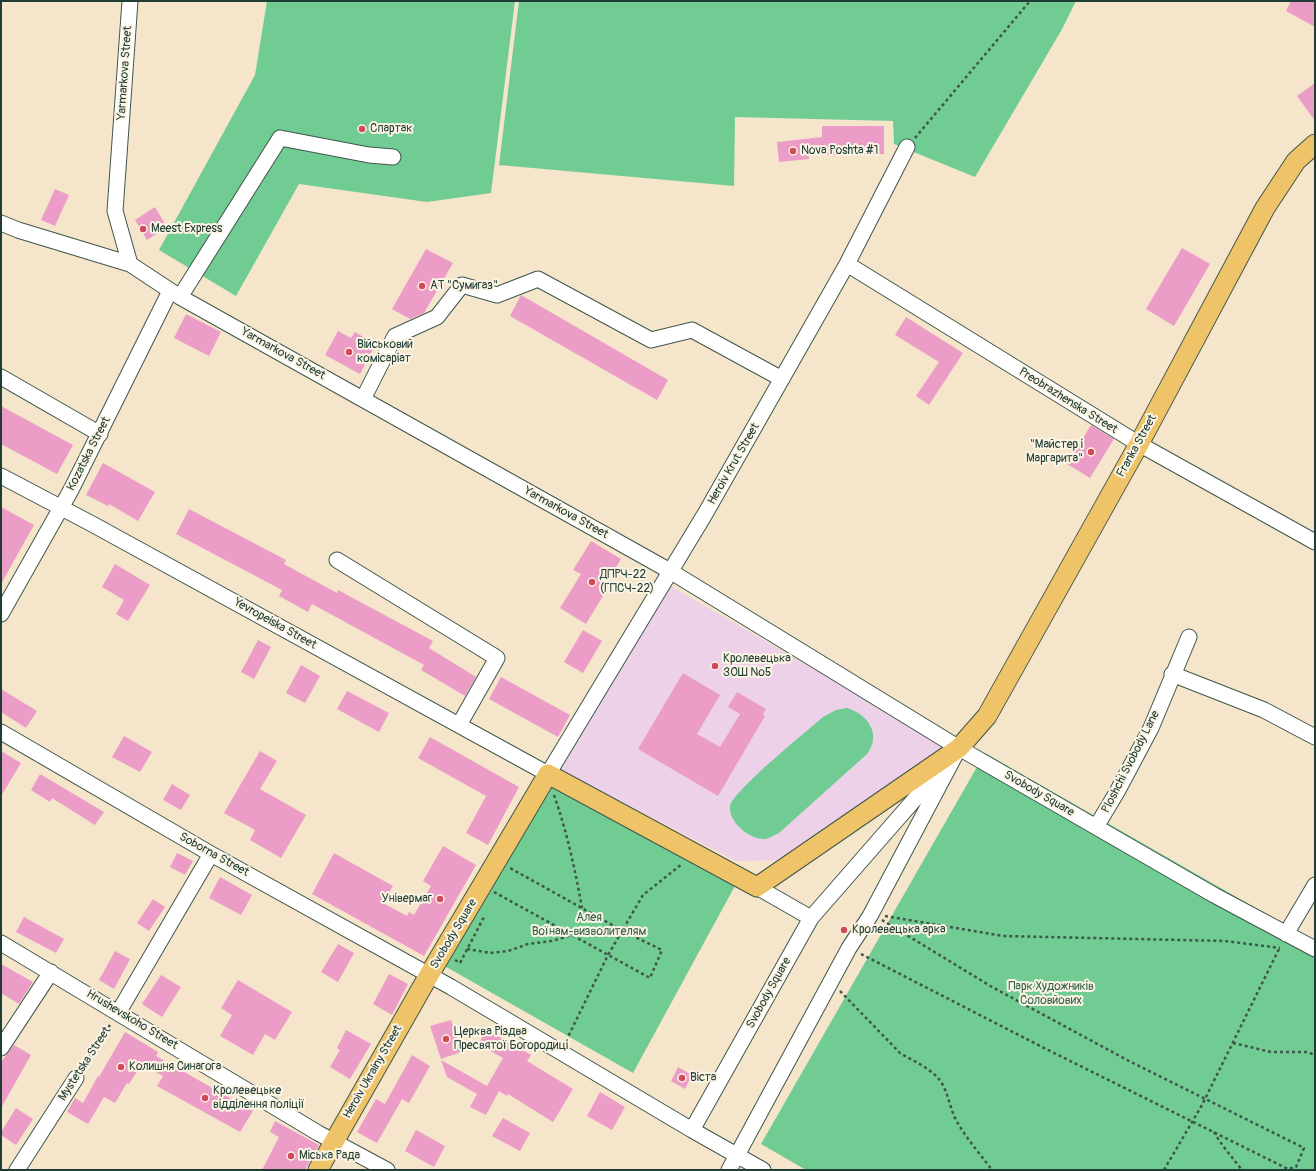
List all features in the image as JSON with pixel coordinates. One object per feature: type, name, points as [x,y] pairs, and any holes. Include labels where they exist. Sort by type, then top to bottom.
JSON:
[{"type":"main road","name":"Franka Street","points":[[756,887],[959,748],[987,716],[1139,444],[1265,208],[1296,161],[1315,144]]},
{"type":"main road","points":[[548,774],[756,887]]},
{"type":"main road","name":"Svobody Square","points":[[429,975],[548,774]]},
{"type":"main road","name":"Heroiv Ukrainy Street","points":[[318,1170],[429,975]]},
{"type":"street","name":"Yarmarkova Street","points":[[130,1],[115,211],[130,264],[175,294],[670,571],[959,748]]},
{"type":"street","name":"Kozatska Street","points":[[1,614],[71,490],[175,294],[280,138],[369,155],[393,157]]},
{"type":"street","name":"Heroiv Krut Street","points":[[548,774],[705,514],[847,264],[907,147]]},
{"type":"street","points":[[1,223],[18,230],[130,264]]},
{"type":"street","name":"Preobrazhenska Street","points":[[847,264],[1139,444],[1315,542]]},
{"type":"street","points":[[363,399],[395,336],[437,317],[462,285],[497,295],[538,279],[651,340],[692,330],[782,379]]},
{"type":"street","points":[[1,377],[100,434]]},
{"type":"street","name":"Yevropeiska Street","points":[[1,476],[101,529],[548,774]]},
{"type":"street","points":[[336,560],[497,658],[459,725]]},
{"type":"street","name":"Ploshchi Svobody Lane","points":[[1096,827],[1117,792],[1151,728],[1172,674],[1189,637]]},
{"type":"street","points":[[1172,674],[1264,710],[1315,737]]},
{"type":"street","name":"Soborna Street","points":[[1,732],[211,854],[429,975]]},
{"type":"street","points":[[729,1170],[849,948],[871,914],[959,748]]},
{"type":"street","name":"Svobody Square","points":[[692,1130],[811,918],[959,748],[1214,895],[1315,949]]},
{"type":"street","points":[[118,1012],[211,854]]},
{"type":"street","points":[[1286,934],[1315,885]]},
{"type":"street","points":[[756,887],[811,918]]},
{"type":"street","name":"Hrushevskoho Street","points":[[1,943],[334,1141],[387,1170]]},
{"type":"street","points":[[1,1048],[51,972]]},
{"type":"street","name":"Svobody Square","points":[[429,975],[692,1130],[763,1170]]},
{"type":"street","name":"Mystetska Street","points":[[17,1170],[76,1078]]},
{"type":"path","points":[[907,147],[1030,1]]},
{"type":"path","points":[[548,774],[551,788],[564,824],[582,908]]},
{"type":"path","points":[[560,1052],[608,955],[643,895],[694,854]]},
{"type":"path","points":[[482,886],[650,978],[662,950],[622,931],[497,861]]},
{"type":"path","points":[[871,914],[1003,936],[1225,942],[1280,948]]},
{"type":"path","points":[[849,948],[1192,1122],[1288,1169],[1296,1167],[1304,1148],[1129,1060],[992,987],[871,914]]},
{"type":"path","points":[[1164,1170],[1205,1099],[1286,934]]},
{"type":"path","points":[[467,949],[490,953],[508,951],[528,944],[552,941],[572,935]]},
{"type":"path","points":[[831,981],[900,1053],[910,1060],[928,1068],[939,1079],[947,1094],[956,1120],[992,1170]]},
{"type":"path","name":"Mystetska Street","points":[[76,1078],[118,1012]]},
{"type":"path","points":[[1233,1043],[1271,1052],[1308,1052],[1315,1054]]},
{"type":"path","points":[[1213,1132],[1242,1170]]},
{"type":"shaded area","name":"Кролевецька ЗОШ №5","points":[[669,585],[946,746],[791,860],[736,861],[560,770]]},
{"type":"green space","name":"Спартак","points":[[267,1],[515,1],[491,193],[427,202],[299,184],[236,296],[159,250],[255,75]]},
{"type":"green space","points":[[519,1],[1076,1],[1061,31],[975,177],[894,144],[893,121],[735,117],[734,186],[499,165]]},
{"type":"green space","points":[[847,708],[861,715],[867,720],[870,726],[873,733],[873,740],[867,754],[779,833],[767,839],[759,839],[741,829],[736,824],[730,812],[730,806],[734,798],[772,761],[823,717],[836,710]]},
{"type":"green space","name":"Парк Художників Соловйових","points":[[985,753],[1315,942],[1315,1170],[806,1170],[761,1144]]},
{"type":"green space","name":"Алея Воїнам-визволителям","points":[[549,780],[736,884],[633,1073],[441,964]]},
{"type":"building","points":[[1291,1],[1315,1],[1315,27],[1286,11]]},
{"type":"building","points":[[1315,83],[1315,121],[1297,96]]},
{"type":"building","points":[[822,126],[884,126],[884,154],[809,155],[809,159],[779,162],[777,142],[822,137]]},
{"type":"building","points":[[55,189],[69,195],[55,226],[41,220]]},
{"type":"building","points":[[155,207],[167,227],[147,240],[135,220]]},
{"type":"building","points":[[1182,248],[1210,264],[1174,326],[1146,309]]},
{"type":"building","name":"АТ \"Сумигаз\"","points":[[426,249],[453,263],[424,313],[410,319],[392,309]]},
{"type":"building","points":[[521,295],[668,380],[657,400],[510,316]]},
{"type":"building","points":[[186,314],[221,332],[209,356],[174,338]]},
{"type":"building","points":[[906,317],[963,353],[929,405],[916,396],[939,362],[895,335]]},
{"type":"building","name":"Військовий комісаріат","points":[[338,331],[351,338],[355,332],[372,342],[369,347],[373,349],[360,374],[325,355]]},
{"type":"building","points":[[1,406],[73,445],[57,474],[1,444]]},
{"type":"building","name":"\"Майстер і Маргарита\"","points":[[1091,425],[1114,439],[1090,478],[1067,464]]},
{"type":"building","points":[[103,463],[155,492],[138,521],[109,504],[108,506],[86,495]]},
{"type":"building","points":[[1,507],[34,525],[1,584]]},
{"type":"building","points":[[189,509],[286,560],[284,564],[337,593],[338,590],[433,641],[429,648],[476,677],[465,696],[421,670],[424,665],[312,604],[308,612],[279,596],[282,590],[176,534]]},
{"type":"building","name":"ДПРЧ-22 (ГПСЧ-22)","points":[[591,541],[621,559],[603,589],[606,591],[586,624],[560,608],[581,574],[573,570]]},
{"type":"building","points":[[115,564],[150,585],[128,621],[116,614],[124,600],[102,587]]},
{"type":"building","points":[[583,630],[602,641],[583,673],[564,662]]},
{"type":"building","points":[[258,640],[271,647],[254,679],[241,672]]},
{"type":"building","points":[[301,665],[320,676],[305,703],[286,693]]},
{"type":"building","points":[[683,673],[720,695],[697,734],[720,747],[740,714],[728,707],[737,692],[766,709],[763,715],[765,716],[718,796],[638,749]]},
{"type":"building","points":[[501,677],[570,715],[558,737],[489,699]]},
{"type":"building","points":[[1,689],[37,711],[26,728],[1,712]]},
{"type":"building","points":[[347,691],[389,713],[379,732],[337,709]]},
{"type":"building","points":[[124,736],[152,752],[140,772],[112,757]]},
{"type":"building","points":[[430,737],[519,787],[488,845],[466,833],[486,796],[418,758]]},
{"type":"building","points":[[1,751],[21,763],[1,796]]},
{"type":"building","points":[[260,751],[277,761],[260,789],[306,815],[281,858],[250,840],[255,830],[224,813]]},
{"type":"building","points":[[40,774],[104,812],[95,825],[52,798],[50,802],[31,790]]},
{"type":"building","points":[[172,784],[190,795],[181,810],[163,800]]},
{"type":"building","points":[[443,846],[476,865],[424,956],[312,894],[334,853],[393,886],[383,903],[407,916],[409,912],[414,915],[431,886],[423,881]]},
{"type":"building","points":[[177,853],[193,861],[185,875],[170,867]]},
{"type":"building","points":[[220,877],[252,895],[241,915],[209,898]]},
{"type":"building","points":[[153,899],[165,907],[149,931],[137,923]]},
{"type":"building","points":[[24,917],[64,939],[56,953],[16,932]]},
{"type":"building","points":[[338,944],[354,953],[338,982],[321,972]]},
{"type":"building","points":[[115,951],[130,959],[114,989],[99,980]]},
{"type":"building","points":[[1,964],[33,982],[19,1004],[1,993]]},
{"type":"building","points":[[389,974],[408,984],[392,1015],[373,1004]]},
{"type":"building","points":[[161,975],[181,987],[162,1017],[142,1004]]},
{"type":"building","points":[[238,980],[292,1012],[275,1040],[265,1034],[253,1055],[220,1036],[232,1015],[221,1008]]},
{"type":"building","name":"Церква Різдва Пресвятої Богородиці","points":[[451,1020],[461,1052],[441,1059],[430,1026]]},
{"type":"building","points":[[346,1030],[371,1044],[350,1079],[330,1067],[340,1050],[337,1048]]},
{"type":"building","points":[[487,1030],[531,1055],[527,1061],[573,1089],[553,1122],[508,1094],[507,1096],[499,1091],[486,1115],[470,1107],[477,1094],[447,1077],[441,1060],[487,1086],[503,1058],[478,1044]]},
{"type":"building","points":[[125,1032],[158,1052],[156,1056],[253,1111],[240,1132],[157,1086],[163,1076],[142,1064],[129,1084],[127,1083],[115,1103],[104,1097],[88,1124],[67,1112],[75,1098],[83,1103]]},
{"type":"building","points":[[14,1045],[31,1055],[1,1108],[1,1062]]},
{"type":"building","points":[[412,1055],[430,1066],[409,1103],[402,1099],[377,1143],[357,1132],[376,1099],[385,1104]]},
{"type":"building","name":"Віста","points":[[678,1067],[692,1075],[685,1089],[671,1081]]},
{"type":"building","points":[[600,1092],[625,1107],[612,1130],[587,1116]]},
{"type":"building","points":[[16,1108],[33,1119],[16,1145],[1,1135],[1,1132]]},
{"type":"building","points":[[503,1118],[530,1133],[520,1151],[492,1136]]},
{"type":"building","name":"Міська Рада","points":[[275,1121],[319,1145],[305,1170],[262,1170],[279,1137],[270,1132]]},
{"type":"building","points":[[416,1130],[445,1146],[434,1167],[405,1151]]},
{"type":"place","name":"Спартак","points":[[362,129]]},
{"type":"place","name":"Nova Poshta #1","points":[[793,151]]},
{"type":"place","name":"Meest Express","points":[[143,229]]},
{"type":"place","name":"АТ \"Сумигаз\"","points":[[422,286]]},
{"type":"place","name":"Військовий комісаріат","points":[[349,352]]},
{"type":"place","name":"\"Майстер і Маргарита\"","points":[[1091,452]]},
{"type":"place","name":"ДПРЧ-22 (ГПСЧ-22)","points":[[592,582]]},
{"type":"place","name":"Кролевецька ЗОШ №5","points":[[715,666]]},
{"type":"place","name":"Універмаг","points":[[440,899]]},
{"type":"place","name":"Кролевецька арка","points":[[844,930]]},
{"type":"place","name":"Церква Різдва Пресвятої Богородиці","points":[[446,1039]]},
{"type":"place","name":"Колишня Синагога","points":[[121,1067]]},
{"type":"place","name":"Віста","points":[[682,1078]]},
{"type":"place","name":"Кролевецьке відділення поліції","points":[[205,1098]]},
{"type":"place","name":"Міська Рада","points":[[291,1156]]}]
